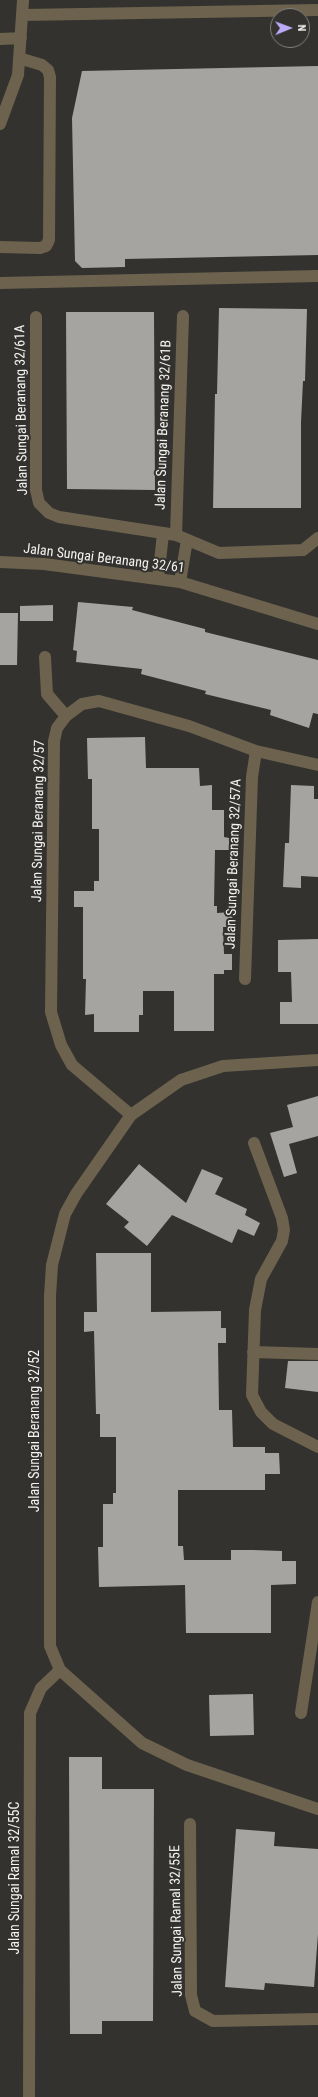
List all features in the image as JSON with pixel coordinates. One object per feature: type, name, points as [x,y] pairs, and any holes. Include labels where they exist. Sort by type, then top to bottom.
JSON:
[{"type":"street","points":[[0,124],[14,91],[18,75],[23,0]]},
{"type":"street","points":[[23,15],[318,10]]},
{"type":"street","points":[[0,39],[21,38]]},
{"type":"street","points":[[0,247],[40,248],[46,246],[49,240],[50,78],[48,70],[42,64],[19,58]]},
{"type":"street","points":[[0,283],[318,276]]},
{"type":"street","name":"Jalan Sungai Beranang 32/61B","points":[[176,535],[183,316]]},
{"type":"street","name":"Jalan Sungai Beranang 32/61A","points":[[36,317],[36,490],[39,503],[49,513],[59,517],[163,534]]},
{"type":"street","points":[[158,579],[163,534],[176,535],[219,553],[302,550],[317,539]]},
{"type":"street","points":[[180,582],[187,540]]},
{"type":"street","name":"Jalan Sungai Beranang 32/61","points":[[0,562],[44,564],[180,582],[318,624]]},
{"type":"street","points":[[44,657],[47,694],[66,716]]},
{"type":"street","name":"Jalan Sungai Beranang 32/57","points":[[131,1115],[72,1065],[61,1045],[51,1012],[54,741],[57,728],[66,716],[82,704],[99,702],[189,726],[256,751],[318,765]]},
{"type":"street","name":"Jalan Sungai Beranang 32/57A","points":[[245,979],[252,777],[256,751]]},
{"type":"street","name":"Jalan Sungai Beranang 32/52","points":[[318,1060],[223,1066],[181,1080],[131,1115],[76,1194],[65,1214],[52,1265],[50,1296],[50,1646],[60,1670],[142,1743],[187,1765],[318,1809]]},
{"type":"street","points":[[254,1143],[282,1218],[284,1230],[282,1241],[261,1279],[255,1310],[252,1395],[261,1412],[273,1424],[318,1447]]},
{"type":"street","points":[[253,1352],[318,1354]]},
{"type":"street","points":[[302,1713],[318,1602]]},
{"type":"street","name":"Jalan Sungai Ramal 32/55C","points":[[29,2097],[30,1713],[41,1688],[60,1670]]},
{"type":"street","name":"Jalan Sungai Ramal 32/55E","points":[[190,1824],[191,1995],[195,2011],[213,2021],[318,2019]]},
{"type":"building","points":[[318,66],[318,255],[125,259],[125,267],[82,268],[75,261],[72,118],[82,71]]},
{"type":"building","points":[[219,308],[307,309],[305,381],[303,381],[301,422],[301,508],[213,508],[215,394],[217,394]]},
{"type":"building","points":[[66,312],[154,312],[155,490],[67,489]]},
{"type":"building","points":[[78,602],[133,607],[132,610],[205,629],[205,632],[318,660],[318,714],[313,713],[309,728],[270,715],[271,710],[205,694],[206,691],[141,674],[142,669],[76,662],[77,651],[73,650]]},
{"type":"building","points":[[53,605],[53,621],[20,621],[20,606]]},
{"type":"building","points":[[0,613],[18,613],[17,665],[0,665]]},
{"type":"building","points":[[145,737],[146,768],[199,768],[200,786],[212,785],[212,810],[224,810],[224,837],[229,838],[229,850],[215,850],[214,906],[217,906],[217,913],[232,912],[233,927],[223,927],[224,954],[232,954],[232,970],[224,970],[224,974],[214,974],[214,1031],[174,1031],[174,991],[143,991],[143,1015],[139,1015],[139,1032],[94,1032],[94,1014],[85,1015],[86,979],[83,979],[83,907],[74,907],[74,891],[94,891],[94,881],[99,881],[99,829],[92,829],[92,779],[88,779],[87,738]]},
{"type":"building","points":[[291,785],[314,786],[314,799],[318,799],[318,877],[301,876],[301,888],[283,887],[285,843],[289,843]]},
{"type":"building","points":[[318,939],[318,1024],[280,1024],[280,1002],[292,1002],[291,972],[278,972],[278,940]]},
{"type":"building","points":[[318,1096],[318,1136],[289,1144],[297,1173],[284,1177],[270,1133],[293,1127],[287,1105]]},
{"type":"building","points":[[139,1164],[186,1203],[202,1169],[223,1178],[215,1194],[247,1209],[245,1215],[260,1223],[254,1236],[238,1229],[232,1243],[172,1215],[147,1246],[124,1227],[129,1222],[106,1204]]},
{"type":"building","points":[[96,1253],[151,1253],[151,1312],[221,1311],[221,1328],[226,1328],[226,1343],[218,1343],[219,1410],[232,1410],[233,1447],[265,1447],[265,1453],[279,1453],[280,1474],[265,1474],[265,1490],[178,1490],[178,1546],[183,1546],[184,1560],[231,1560],[231,1550],[253,1550],[282,1551],[282,1561],[296,1561],[296,1584],[271,1585],[271,1633],[186,1633],[185,1585],[99,1587],[98,1547],[103,1547],[103,1504],[113,1504],[113,1493],[116,1493],[116,1437],[100,1437],[100,1414],[96,1414],[94,1331],[84,1332],[84,1312],[97,1312]]},
{"type":"building","points":[[288,1361],[318,1361],[318,1392],[285,1388]]},
{"type":"building","points":[[253,1694],[254,1735],[210,1736],[209,1695]]},
{"type":"building","points":[[69,1757],[102,1757],[102,1789],[154,1789],[153,2021],[102,2021],[102,2034],[70,2034]]},
{"type":"building","points":[[236,1829],[275,1832],[274,1846],[318,1849],[318,1934],[314,1987],[265,1983],[264,1990],[225,1987]]}]
